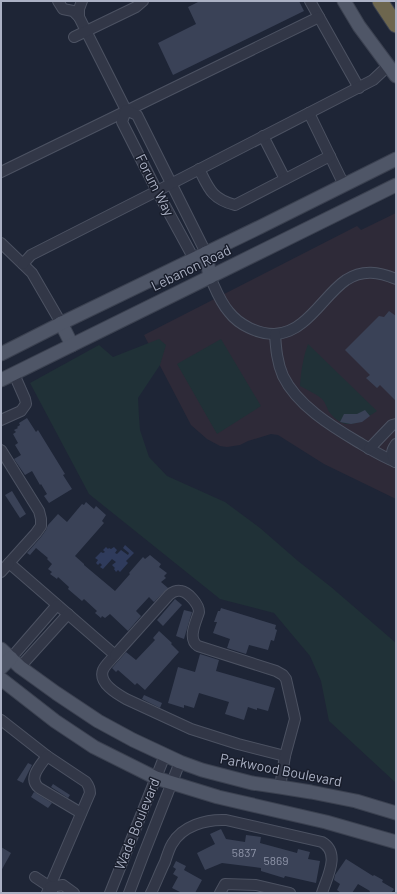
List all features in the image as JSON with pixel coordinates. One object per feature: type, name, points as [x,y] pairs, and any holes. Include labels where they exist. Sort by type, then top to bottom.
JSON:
[{"type":"highway","points":[[380,1],[396,25]]},
{"type":"main road","points":[[344,1],[359,26],[394,73]]},
{"type":"main road","name":"Lebanon Road","points":[[1,354],[61,323],[396,160]]},
{"type":"main road","name":"Lebanon Road","points":[[1,380],[396,185]]},
{"type":"main road","points":[[206,253],[210,277]]},
{"type":"main road","points":[[194,259],[210,277]]},
{"type":"main road","points":[[61,323],[72,345]]},
{"type":"main road","name":"Parkwood Boulevard","points":[[1,649],[16,663],[56,693],[98,721],[133,740],[180,762],[202,770],[252,783],[356,802],[396,813]]},
{"type":"main road","points":[[1,668],[16,663]]},
{"type":"main road","points":[[16,663],[3,683],[94,747],[132,767],[156,778],[218,798],[326,822],[396,842]]},
{"type":"street","points":[[58,1],[63,9],[73,11],[79,16]]},
{"type":"street","points":[[79,16],[79,9],[82,1]]},
{"type":"street","points":[[74,37],[136,7],[143,1]]},
{"type":"street","points":[[310,1],[359,88]]},
{"type":"street","name":"Forum Way","points":[[79,16],[126,110],[137,115],[206,253]]},
{"type":"street","points":[[1,172],[319,17]]},
{"type":"street","points":[[23,264],[31,255],[373,80],[394,73]]},
{"type":"street","name":"Forum Way","points":[[126,110],[122,122],[194,259]]},
{"type":"street","points":[[310,113],[344,185]]},
{"type":"street","points":[[264,136],[285,180]]},
{"type":"street","points":[[199,169],[209,189],[218,198],[235,205],[330,156]]},
{"type":"street","points":[[1,243],[32,272],[61,323]]},
{"type":"street","points":[[210,277],[223,304],[234,318],[259,332],[274,334],[289,331],[303,322],[346,280],[363,273],[371,272],[396,279]]},
{"type":"street","points":[[274,334],[279,364],[287,383],[308,408],[341,433],[395,462]]},
{"type":"street","points":[[1,420],[18,412],[26,404],[14,374]]},
{"type":"street","points":[[369,449],[392,425],[396,424]]},
{"type":"street","points":[[395,462],[391,453],[396,444]]},
{"type":"street","points":[[1,450],[38,511],[41,519],[40,526],[36,533],[1,572]]},
{"type":"street","points":[[9,563],[115,655]]},
{"type":"street","points":[[280,787],[285,756],[295,719],[286,679],[283,675],[276,671],[195,644],[192,634],[199,608],[183,591],[180,590],[169,595],[103,670],[102,679],[117,694],[126,699],[190,729],[238,744],[285,756]]},
{"type":"street","points":[[16,663],[57,605]]},
{"type":"street","points":[[16,663],[68,614]]},
{"type":"street","points":[[2,722],[47,756],[86,782],[90,789],[90,794],[50,891]]},
{"type":"street","name":"Wade Boulevard","points":[[110,893],[165,755]]},
{"type":"street","points":[[47,756],[35,774],[34,782],[39,788],[81,813]]},
{"type":"street","name":"Wade Boulevard","points":[[129,893],[180,762]]},
{"type":"street","points":[[151,893],[172,844],[180,834],[203,822],[226,820],[322,842],[327,845],[332,856],[332,863],[322,893]]},
{"type":"street","points":[[35,877],[50,891]]},
{"type":"street","points":[[50,891],[63,885],[74,893]]},
{"type":"street","points":[[222,889],[256,885],[290,893]]},
{"type":"shaded area","points":[[396,213],[396,499],[324,464],[278,435],[271,434],[240,445],[227,447],[220,446],[207,439],[191,425],[144,335],[357,226],[361,230]]},
{"type":"shaded area","points":[[159,339],[166,345],[160,365],[138,398],[140,430],[149,457],[167,476],[225,502],[260,528],[396,643],[396,783],[329,721],[321,681],[310,656],[274,613],[220,599],[89,494],[30,383],[99,345],[113,357]]},
{"type":"shaded area","points":[[221,339],[261,406],[217,434],[177,364]]},
{"type":"shaded area","points":[[308,344],[377,411],[359,422],[353,424],[342,423],[330,413],[322,399],[300,386],[302,365]]},
{"type":"water","points":[[125,545],[134,553],[126,561],[128,563],[120,572],[118,570],[116,572],[114,569],[115,568],[112,565],[116,562],[112,559],[103,569],[100,567],[102,565],[100,563],[98,565],[96,563],[98,560],[95,558],[101,552],[105,552],[103,550],[106,547],[111,549],[114,547],[117,550],[115,553],[117,554],[121,550],[128,555],[129,553],[123,548]]},
{"type":"building","points":[[200,1],[299,1],[304,11],[173,75],[158,43],[196,24],[188,7]]},
{"type":"building","points":[[389,311],[396,316],[396,401],[380,385],[377,388],[366,378],[370,375],[345,350],[379,316],[384,317]]},
{"type":"building","points":[[365,410],[370,416],[362,422],[351,424],[340,422],[344,414],[357,414]]},
{"type":"building","points":[[27,418],[36,432],[38,430],[65,474],[63,475],[72,489],[49,503],[44,496],[47,494],[32,471],[25,475],[14,459],[21,455],[15,445],[18,443],[13,434],[16,432],[14,430],[18,428],[17,427],[20,425],[19,423]]},
{"type":"building","points":[[12,491],[26,514],[20,518],[5,495]]},
{"type":"building","points":[[86,502],[94,509],[96,506],[106,515],[102,521],[104,523],[75,556],[84,565],[115,591],[143,557],[145,559],[150,555],[161,564],[159,567],[167,573],[164,576],[166,578],[161,582],[168,588],[154,602],[149,597],[136,611],[141,616],[128,631],[110,614],[105,618],[102,616],[101,618],[95,613],[97,611],[84,599],[82,601],[68,589],[69,587],[58,577],[57,579],[50,574],[52,572],[48,569],[52,564],[47,559],[48,558],[36,548],[30,555],[27,553],[58,514],[67,522],[82,504],[84,505]]},
{"type":"building","points":[[175,599],[182,605],[163,626],[157,620]]},
{"type":"building","points":[[221,608],[276,625],[275,629],[277,630],[274,641],[271,640],[268,650],[249,645],[246,654],[227,648],[230,639],[213,633],[217,622],[214,622],[218,611],[220,611]]},
{"type":"building","points":[[184,610],[192,612],[184,639],[176,636]]},
{"type":"building","points":[[159,631],[179,652],[145,690],[137,683],[135,685],[118,670],[116,672],[112,668],[126,652],[136,660],[155,640],[153,638]]},
{"type":"building","points":[[200,654],[219,660],[216,671],[275,688],[268,711],[248,707],[244,720],[225,714],[229,702],[199,693],[194,708],[184,705],[184,708],[168,703],[178,667],[195,672]]},
{"type":"building","points":[[144,695],[162,703],[160,708],[142,699]]},
{"type":"building","points":[[28,763],[32,765],[23,783],[17,780]]},
{"type":"building","points":[[53,784],[70,795],[68,798],[51,787]]},
{"type":"building","points":[[34,792],[52,803],[48,808],[31,797]]},
{"type":"building","points":[[221,829],[226,839],[245,842],[246,835],[261,837],[260,843],[297,853],[298,849],[310,852],[308,859],[320,861],[316,883],[285,876],[284,878],[261,871],[261,868],[222,863],[205,870],[197,853],[215,844],[210,834]]},
{"type":"building","points":[[1,847],[11,853],[1,871]]},
{"type":"building","points":[[346,859],[373,876],[374,875],[383,880],[382,882],[394,889],[391,893],[369,893],[370,891],[358,884],[352,893],[341,893],[337,890],[340,884],[334,880],[335,875]]},
{"type":"building","points":[[176,861],[186,866],[184,870],[202,880],[195,893],[182,893],[172,888],[178,877],[173,874],[176,869],[173,867]]}]
